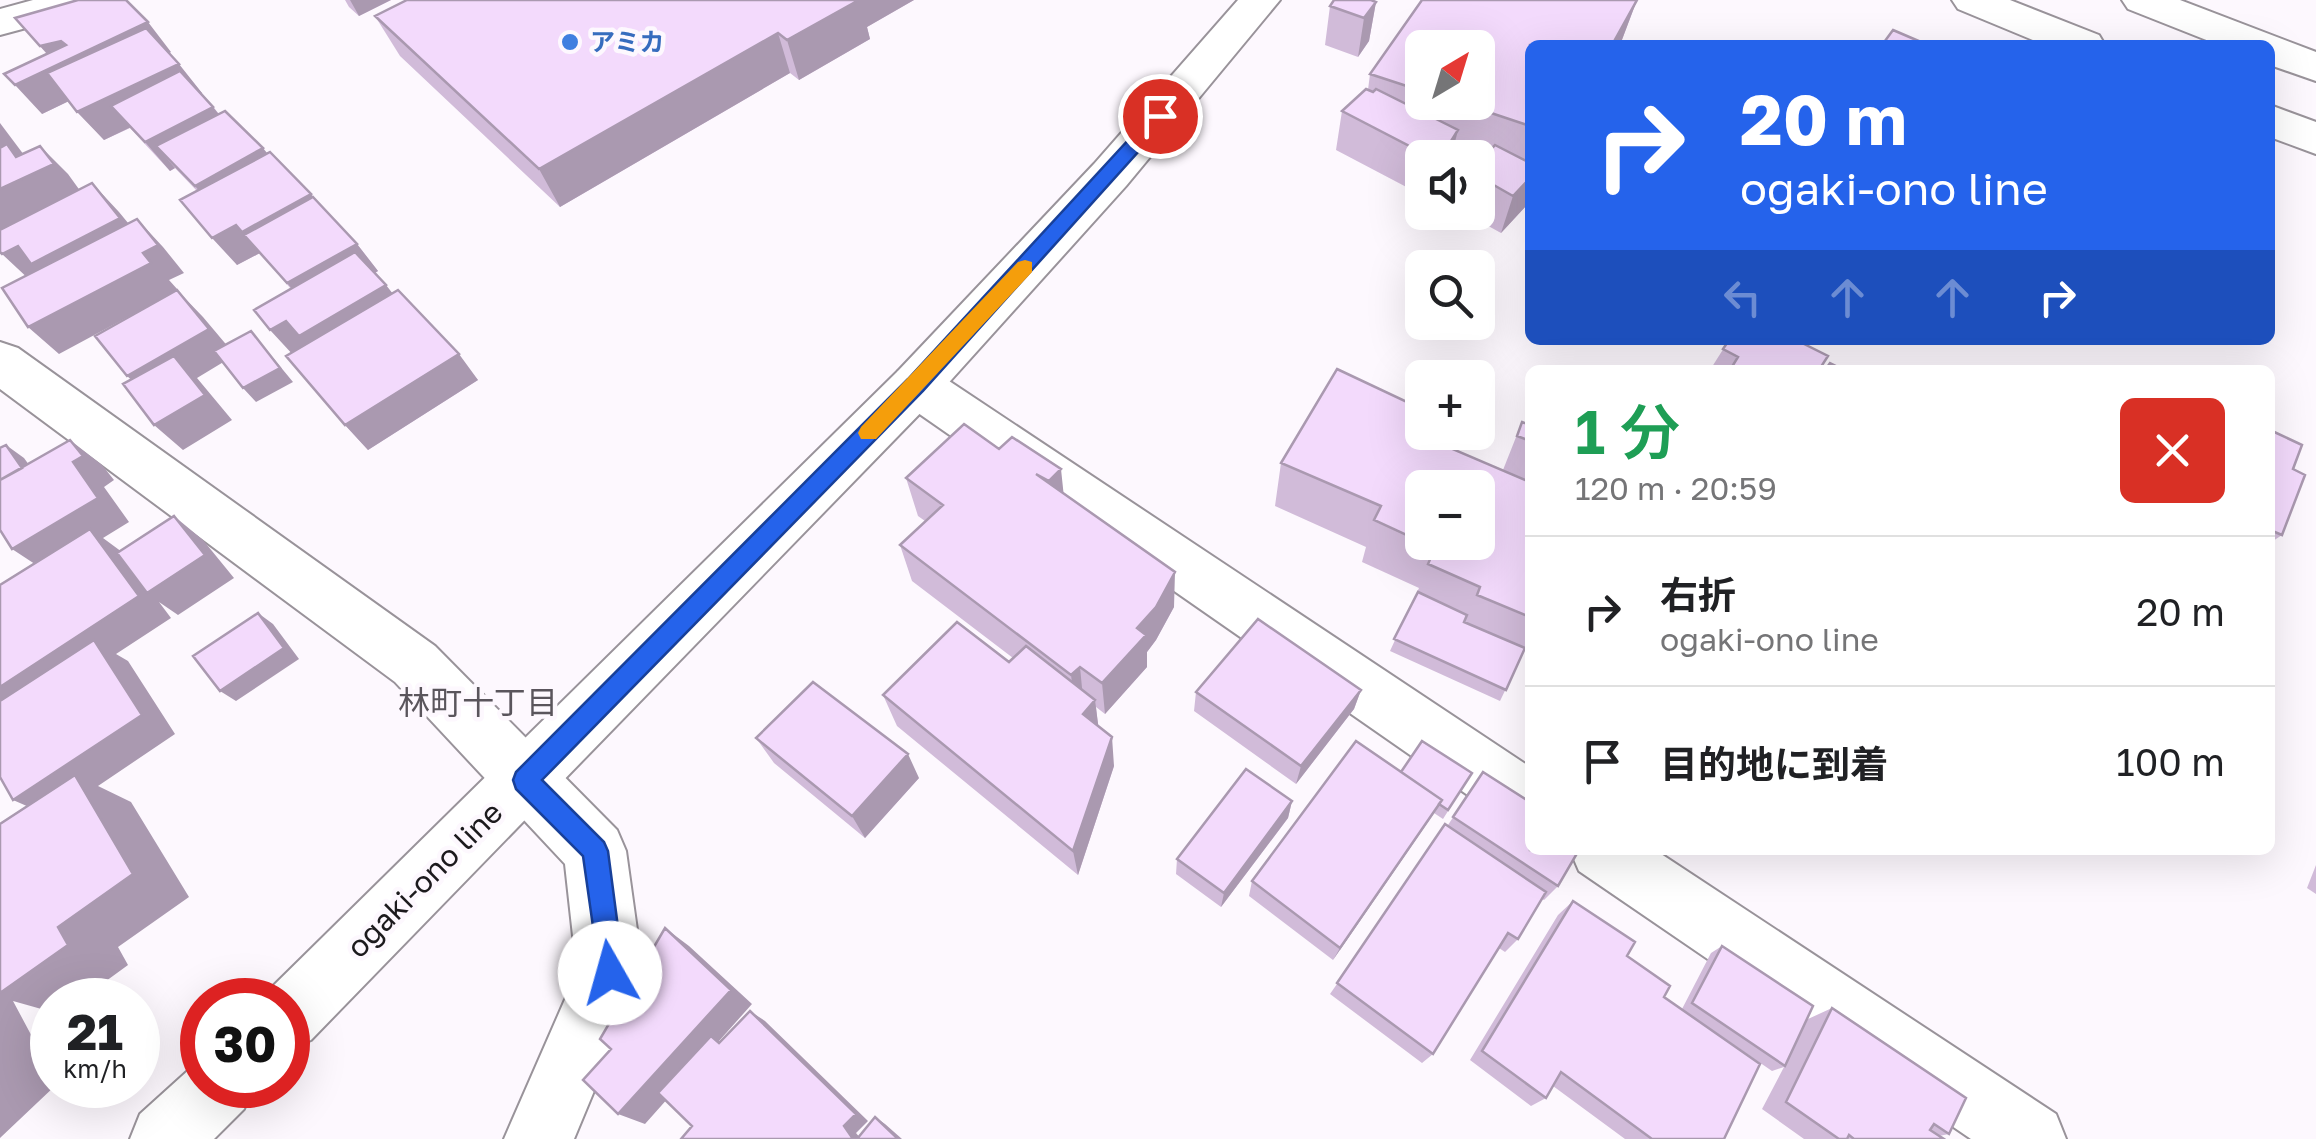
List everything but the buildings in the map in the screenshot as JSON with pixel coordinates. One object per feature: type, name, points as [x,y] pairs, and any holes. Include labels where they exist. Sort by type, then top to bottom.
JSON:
[{"type":"main road","points":[[0,22],[83,0]]},
{"type":"main road","name":"ogaki-ono line","points":[[310,995],[916,385],[1110,175],[1260,0]]},
{"type":"main road","points":[[1972,0],[2072,40]]},
{"type":"main road","points":[[2142,0],[2245,40]]},
{"type":"main road","points":[[2275,52],[2316,68]]},
{"type":"main road","points":[[2275,122],[2316,139]]},
{"type":"main road","points":[[0,362],[415,664],[595,851],[610,973],[539,1139]]},
{"type":"main road","points":[[916,385],[1525,799]]},
{"type":"main road","points":[[1609,855],[2031,1139]]},
{"type":"main road","points":[[166,1139],[197,1108]]},
{"type":"slow traffic","points":[[868,433],[1025,267]]},
{"type":"place","name":"アミカ","points":[[570,42]]},
{"type":"district","name":"林町十丁目","points":[[478,703]]},
{"type":"route","points":[[610,973],[595,851],[525,780],[916,385],[1160,116]]}]
